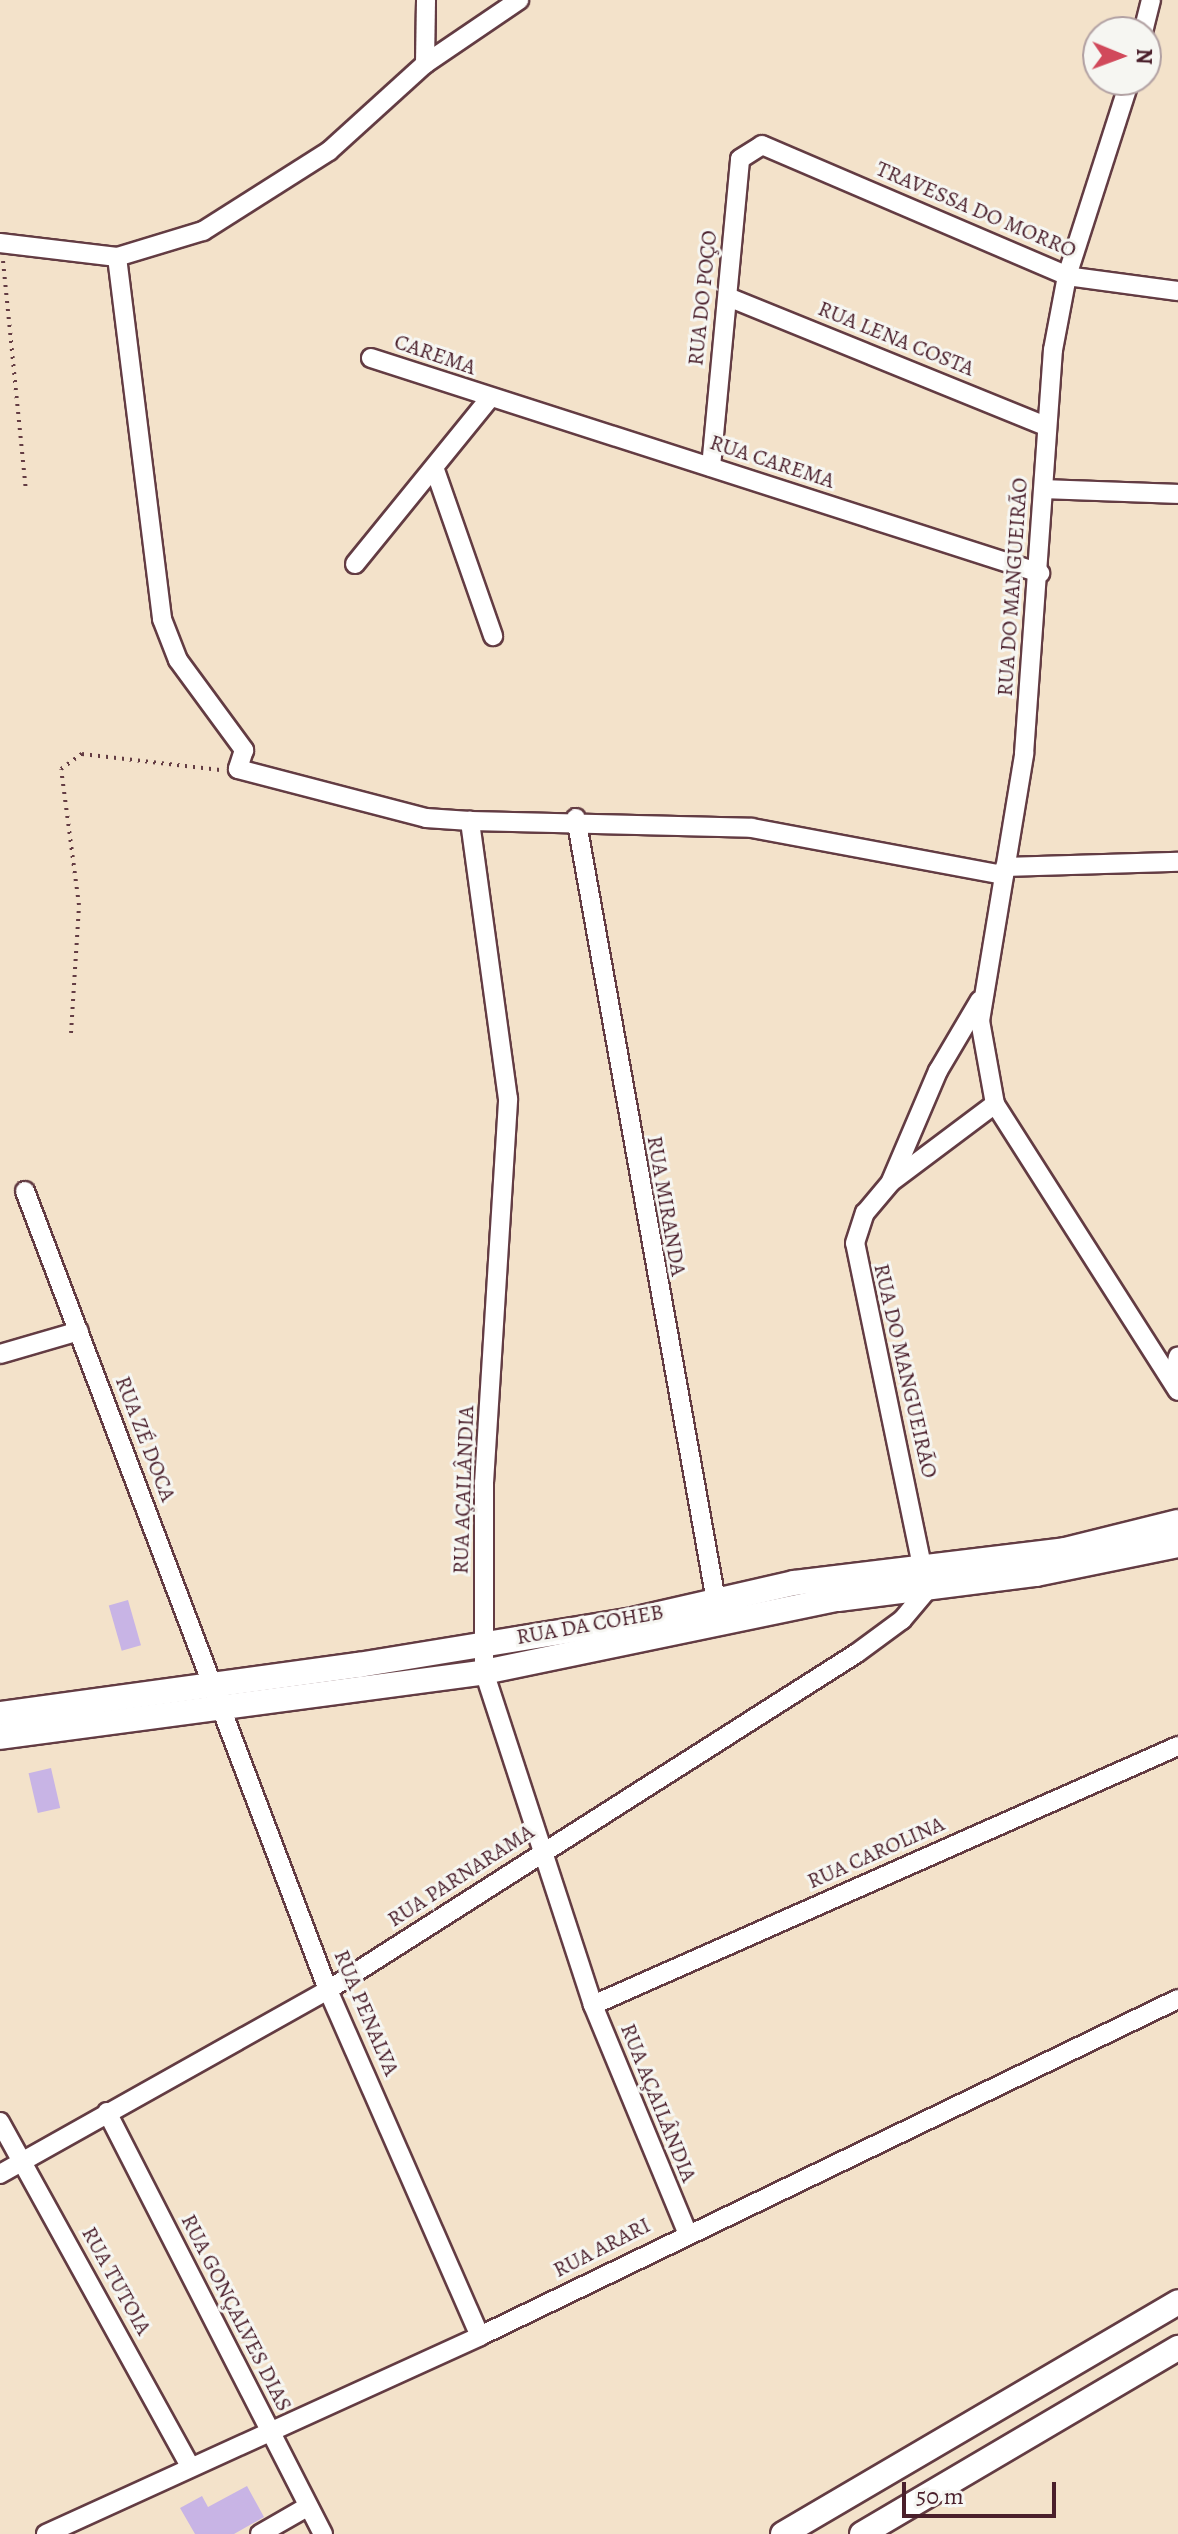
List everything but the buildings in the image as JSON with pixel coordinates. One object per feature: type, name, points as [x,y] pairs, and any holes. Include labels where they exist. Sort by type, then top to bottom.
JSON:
[{"type":"street","points":[[425,64],[426,0]]},
{"type":"street","points":[[0,243],[117,257],[203,231],[283,185],[425,64],[519,0]]},
{"type":"street","name":"RUA DO MANGUEIRÃO","points":[[1125,96],[1067,276],[1046,426],[1040,573],[981,1048],[995,1104],[1176,1387]]},
{"type":"street","name":"TRAVESSA DO MORRO","points":[[762,145],[1067,276],[1178,291]]},
{"type":"street","name":"RUA DO POÇO","points":[[711,467],[740,159],[762,145]]},
{"type":"street","points":[[117,257],[162,619],[185,671],[244,750],[238,769],[426,818],[470,821],[576,818],[752,828],[1004,871],[1178,862]]},
{"type":"street","name":"RUA LENA COSTA","points":[[728,297],[1046,426]]},
{"type":"street","name":"CAREMA","points":[[355,564],[435,470],[489,399],[371,358]]},
{"type":"street","name":"RUA CAREMA","points":[[489,399],[1040,573]]},
{"type":"street","points":[[435,470],[493,636]]},
{"type":"street","points":[[1044,489],[1178,494]]},
{"type":"street","name":"RUA MIRANDA","points":[[576,818],[716,1601]]},
{"type":"street","name":"RUA AÇAILÂNDIA","points":[[470,821],[508,1099],[484,1483],[484,1672],[539,1854],[593,2005],[687,2232]]},
{"type":"street","points":[[891,1182],[938,1071],[986,990]]},
{"type":"street","name":"RUA DO MANGUEIRÃO","points":[[926,1578],[854,1268],[865,1213],[891,1182],[995,1104]]},
{"type":"street","name":"RUA ZÉ DOCA","points":[[25,1191],[216,1693]]},
{"type":"street","points":[[0,1354],[79,1331]]},
{"type":"street","points":[[1176,1387],[1178,1356]]},
{"type":"street","name":"RUA DA COHEB","points":[[0,1714],[484,1672],[1065,1550],[1178,1522]]},
{"type":"street","name":"RUA DA COHEB","points":[[0,1737],[216,1693],[716,1601],[926,1578],[1178,1545]]},
{"type":"street","name":"RUA PARNARAMA","points":[[0,2174],[328,1990],[857,1653],[926,1578]]},
{"type":"street","name":"RUA PENALVA","points":[[216,1693],[328,1990],[480,2336]]},
{"type":"street","name":"RUA CAROLINA","points":[[593,2005],[1178,1746]]},
{"type":"street","name":"RUA ARARI","points":[[46,2534],[189,2465],[480,2336],[687,2232],[1178,1999]]},
{"type":"street","name":"RUA GONÇALVES DIAS","points":[[107,2112],[323,2534]]},
{"type":"street","name":"RUA TUTOIA","points":[[0,2122],[189,2465]]},
{"type":"street","points":[[783,2534],[1178,2302]]},
{"type":"street","points":[[862,2534],[1178,2348]]},
{"type":"street","points":[[260,2534],[307,2507]]},
{"type":"path","points":[[0,243],[26,490]]},
{"type":"path","points":[[71,1033],[79,905],[61,769],[82,754],[238,769]]}]
